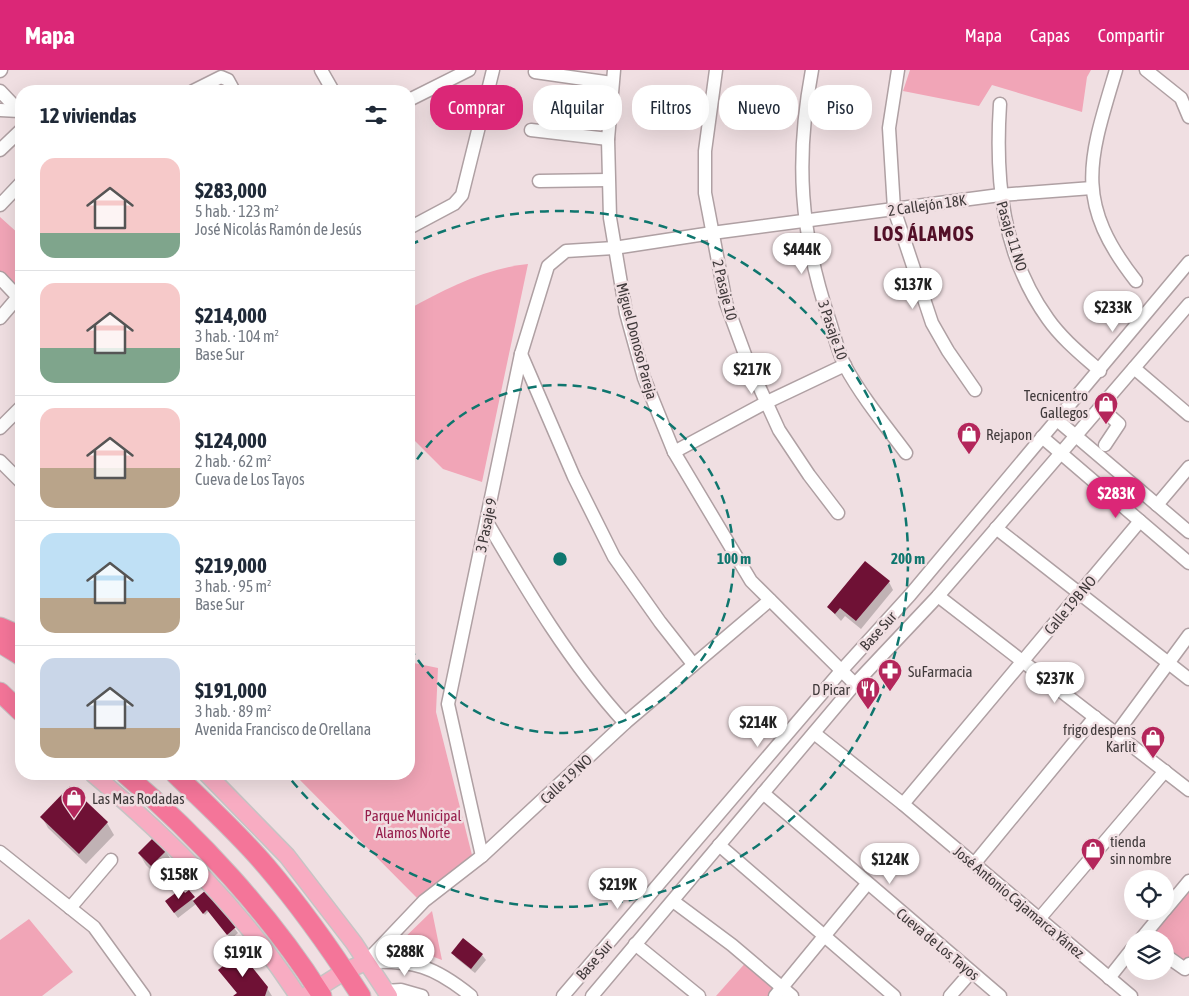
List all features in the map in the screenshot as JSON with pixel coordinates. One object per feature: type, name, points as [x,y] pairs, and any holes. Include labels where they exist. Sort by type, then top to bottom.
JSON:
[{"type":"highway","points":[[0,627],[15,633]]},
{"type":"highway","points":[[0,643],[15,652]]},
{"type":"highway","points":[[0,681],[15,690]]},
{"type":"highway","points":[[0,692],[15,706]]},
{"type":"highway","points":[[131,780],[196,840],[241,887],[315,993]]},
{"type":"highway","points":[[181,780],[220,817],[266,866],[345,971],[361,996]]},
{"type":"main road","points":[[0,616],[15,626]]},
{"type":"main road","points":[[0,706],[15,715]]},
{"type":"main road","points":[[100,780],[184,856],[226,902],[298,996]]},
{"type":"main road","points":[[213,780],[287,856],[366,962],[381,994]]},
{"type":"main road","points":[[315,993],[345,971],[366,962]]},
{"type":"street","points":[[321,70],[330,85]]},
{"type":"street","points":[[415,97],[469,70]]},
{"type":"street","points":[[415,224],[454,204],[462,195],[493,70]]},
{"type":"street","name":"2 Pasaje 10","points":[[716,70],[705,151],[705,193],[726,303],[746,360],[779,430],[809,476],[838,513]]},
{"type":"street","name":"3 Pasaje 10","points":[[812,70],[805,104],[800,166],[804,220],[818,285],[845,365],[872,408],[906,453]]},
{"type":"street","points":[[898,70],[889,128],[888,150],[894,209],[932,323],[948,351],[975,390]]},
{"type":"street","points":[[1116,70],[1092,155],[1092,188],[1101,228],[1119,258],[1136,281]]},
{"type":"street","points":[[1146,70],[1181,98],[1189,117]]},
{"type":"street","points":[[535,72],[613,76]]},
{"type":"street","name":"Miguel Donoso Pareja","points":[[613,76],[608,139],[608,180],[614,248],[626,313],[644,378],[674,452],[751,581],[855,684]]},
{"type":"street","points":[[205,85],[221,77],[225,78],[230,85]]},
{"type":"street","points":[[0,91],[15,107]]},
{"type":"street","name":"Pasaje 11 NO","points":[[1000,104],[997,149],[1000,195],[1014,250],[1032,292],[1049,320],[1100,371]]},
{"type":"street","points":[[0,110],[15,112]]},
{"type":"street","points":[[531,130],[608,139]]},
{"type":"street","points":[[0,150],[15,136]]},
{"type":"street","points":[[539,181],[608,180]]},
{"type":"street","name":"2 Callejón 18K","points":[[614,248],[712,232],[1000,195],[1092,188]]},
{"type":"street","points":[[0,205],[15,189]]},
{"type":"street","name":"3 Pasaje 9","points":[[482,856],[448,704],[521,354],[548,266],[566,251],[614,248]]},
{"type":"street","name":"Base Sur","points":[[563,996],[841,671],[910,595],[1042,437],[1100,371],[1189,262]]},
{"type":"street","points":[[0,278],[15,294]]},
{"type":"street","points":[[0,318],[15,300]]},
{"type":"street","name":"Base Sur","points":[[596,995],[635,944],[855,684],[938,596],[1189,304]]},
{"type":"street","points":[[521,354],[574,477],[614,557],[660,622],[693,664]]},
{"type":"street","points":[[674,452],[765,403],[845,365]]},
{"type":"street","points":[[1134,368],[1189,415]]},
{"type":"street","points":[[1100,407],[1119,424],[1105,445]]},
{"type":"street","points":[[0,428],[15,413]]},
{"type":"street","points":[[1057,420],[1189,532]]},
{"type":"street","points":[[1042,437],[1189,563]]},
{"type":"street","points":[[0,461],[15,476]]},
{"type":"street","points":[[1157,505],[1189,467]]},
{"type":"street","name":"Calle 19B NO","points":[[902,804],[1140,521]]},
{"type":"street","points":[[487,522],[542,613],[584,674],[625,723]]},
{"type":"street","points":[[996,528],[1189,679]]},
{"type":"street","points":[[938,596],[1189,790]]},
{"type":"street","name":"Calle 19 NO","points":[[366,962],[424,901],[482,856],[625,723],[770,600]]},
{"type":"street","points":[[1116,734],[1189,635]]},
{"type":"street","points":[[974,864],[1095,717]]},
{"type":"street","name":"José Antonio Cajamarca Yánez","points":[[814,733],[902,804],[1131,996]]},
{"type":"street","points":[[1040,919],[1165,771]]},
{"type":"street","name":"Cueva de Los Tayos","points":[[763,794],[1000,996]]},
{"type":"street","points":[[718,845],[894,996]]},
{"type":"street","points":[[0,852],[94,927],[144,996]]},
{"type":"street","points":[[70,908],[111,860]]},
{"type":"street","points":[[1174,898],[1189,881]]},
{"type":"street","points":[[673,901],[783,993],[867,884]]},
{"type":"street","points":[[1148,930],[1156,920]]},
{"type":"street","points":[[635,944],[699,996]]},
{"type":"street","points":[[1109,978],[1124,959]]},
{"type":"street","points":[[366,962],[392,961],[414,964],[442,974],[471,996]]},
{"type":"street","points":[[1174,961],[1185,969],[1189,964]]},
{"type":"street","points":[[950,996],[970,972]]},
{"type":"street","points":[[381,994],[401,990],[422,996]]},
{"type":"green space","points":[[910,70],[1091,70],[1087,77],[1082,112],[992,85],[979,106],[903,91]]},
{"type":"green space","points":[[0,217],[15,230],[15,286],[0,271]]},
{"type":"green space","points":[[528,264],[482,482],[443,469],[415,441],[415,306],[466,280],[512,266]]},
{"type":"green space","name":"Parque Municipal Alamos Norte","points":[[415,663],[438,668],[436,712],[472,855],[417,898],[300,780],[415,780]]},
{"type":"green space","points":[[1189,886],[1189,959],[1183,965],[1174,958],[1174,930],[1152,930],[1160,920],[1174,920],[1174,904]]},
{"type":"green space","points":[[432,911],[442,960],[415,950],[394,948]]},
{"type":"green space","points":[[29,919],[73,972],[42,996],[0,996],[0,940]]},
{"type":"green space","points":[[748,960],[777,986],[769,996],[716,996]]},
{"type":"building","points":[[865,561],[890,581],[856,621],[840,608],[835,614],[827,607]]},
{"type":"building","name":"Las Mas Rodadas","points":[[70,786],[108,822],[79,854],[40,817]]},
{"type":"building","points":[[154,837],[167,850],[151,866],[138,853]]},
{"type":"building","points":[[182,888],[185,893],[189,890],[195,897],[174,913],[165,901]]},
{"type":"building","points":[[206,890],[236,927],[227,935],[207,910],[203,914],[193,901]]},
{"type":"building","points":[[463,938],[483,954],[471,969],[451,953]]},
{"type":"building","points":[[240,952],[268,987],[265,996],[233,996],[237,993],[218,970]]},
{"type":"place","name":"Tecnicentro Gallegos","points":[[1106,425]]},
{"type":"place","name":"Rejapon","points":[[969,455]]},
{"type":"place","name":"SuFarmacia","points":[[890,692]]},
{"type":"place","name":"D Picar","points":[[868,710]]},
{"type":"place","name":"frigo despens Karlit","points":[[1153,759]]},
{"type":"place","name":"Las Mas Rodadas","points":[[74,819]]},
{"type":"place","name":"tienda sin nombre","points":[[1093,871]]},
{"type":"district","name":"LOS ÁLAMOS","points":[[924,233]]}]
